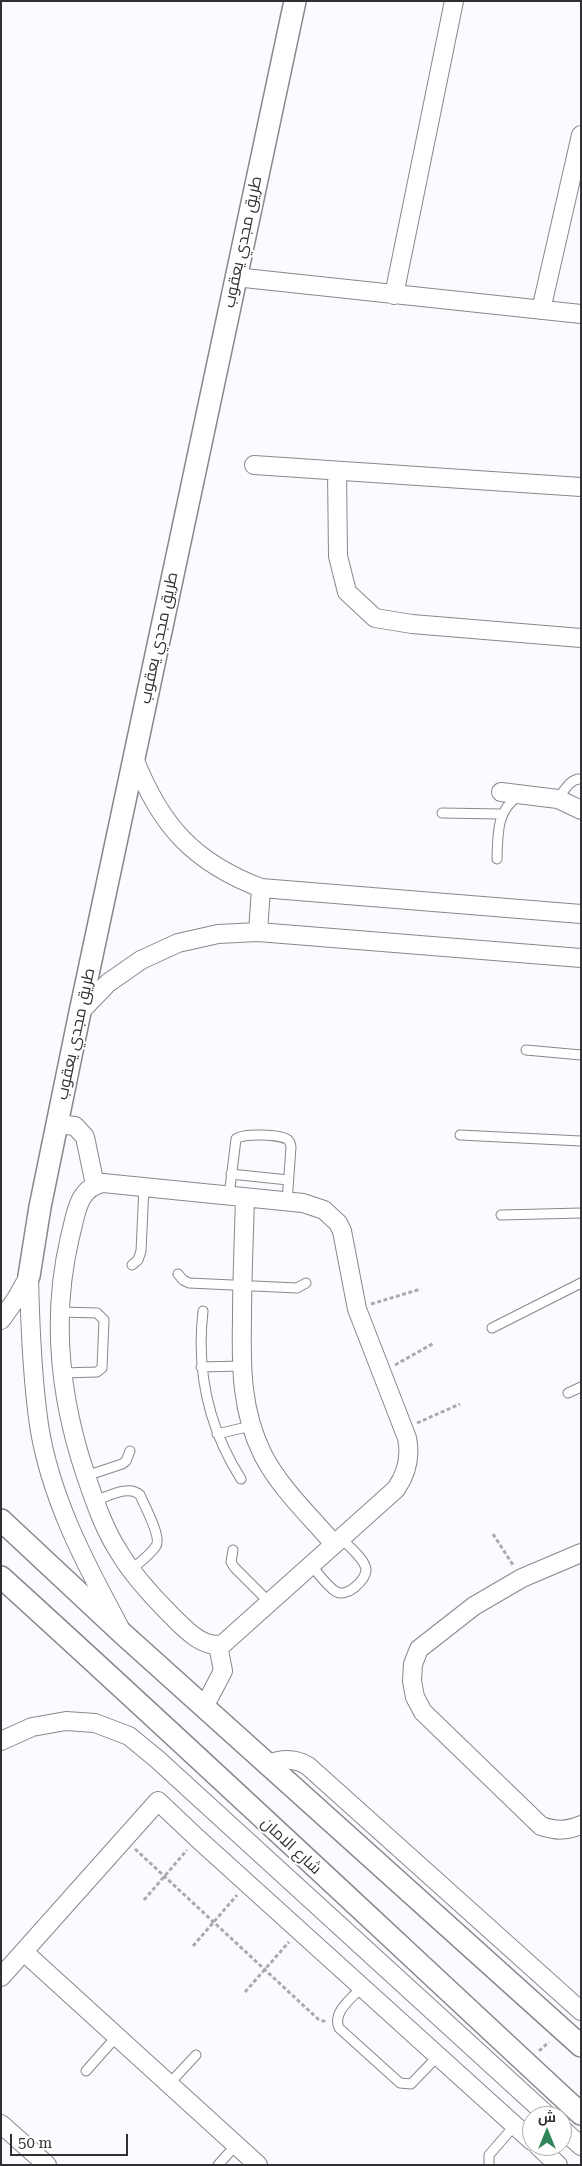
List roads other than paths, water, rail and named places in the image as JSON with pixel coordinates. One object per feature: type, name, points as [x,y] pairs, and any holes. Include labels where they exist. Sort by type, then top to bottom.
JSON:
[{"type":"street","name":"طريق مجدي يعقوب","points":[[123,1634],[88,1568],[66,1519],[51,1474],[39,1425],[30,1323],[29,1276],[40,1207],[80,1012],[295,1]]},
{"type":"street","points":[[394,295],[454,1]]},
{"type":"street","points":[[541,310],[581,135]]},
{"type":"street","points":[[235,277],[581,314]]},
{"type":"street","points":[[254,465],[581,487]]},
{"type":"street","points":[[337,472],[338,556],[347,592],[375,618],[412,624],[581,638]]},
{"type":"street","points":[[134,758],[145,788],[162,815],[182,840],[207,861],[234,878],[261,888],[581,914]]},
{"type":"street","points":[[501,792],[558,799],[580,809]]},
{"type":"street","points":[[258,932],[261,888]]},
{"type":"street","points":[[80,1012],[108,983],[141,960],[178,943],[218,934],[258,932],[581,958]]},
{"type":"street","points":[[57,1124],[75,1126],[84,1137],[95,1185]]},
{"type":"street","points":[[103,1183],[287,1202],[317,1206],[332,1215],[342,1231],[357,1309],[407,1438],[409,1456],[401,1482],[396,1489],[223,1644],[218,1646],[203,1642],[182,1626],[131,1570],[109,1534],[94,1501],[71,1425],[61,1373],[62,1284],[68,1246],[79,1201],[89,1188],[95,1185],[103,1183]]},
{"type":"street","points":[[237,1197],[242,1285],[242,1386],[251,1426],[264,1456],[282,1484],[337,1541]]},
{"type":"street","name":"طريق مجدي يعقوب","points":[[1,1320],[29,1276]]},
{"type":"street","points":[[1,1520],[123,1634],[581,2046]]},
{"type":"street","points":[[581,1553],[522,1578],[474,1606],[419,1649],[413,1664],[412,1681],[415,1697],[423,1712],[541,1826],[555,1830],[570,1830],[581,1825]]},
{"type":"street","name":"شارع الامان","points":[[1,1577],[201,1759],[254,1812],[581,2114]]},
{"type":"street","points":[[204,1707],[223,1671],[218,1646]]},
{"type":"street","points":[[1,1741],[32,1726],[66,1720],[95,1723],[129,1736],[157,1759],[537,2106]]},
{"type":"street","points":[[268,1764],[285,1759],[301,1762],[308,1766],[581,2011]]},
{"type":"street","points":[[1,1977],[158,1800],[197,1838],[522,2132]]},
{"type":"street","points":[[24,1952],[258,2165]]},
{"type":"street","points":[[519,1990],[540,1974]]},
{"type":"street","points":[[1,2124],[47,2165]]},
{"type":"street","points":[[549,2156],[558,2165]]},
{"type":"lane","points":[[558,799],[572,781],[581,779]]},
{"type":"lane","points":[[497,859],[501,814],[510,803],[521,795]]},
{"type":"lane","points":[[442,813],[501,814]]},
{"type":"lane","points":[[526,1050],[581,1055]]},
{"type":"lane","points":[[460,1135],[581,1140]]},
{"type":"lane","points":[[237,1197],[231,1174],[234,1143],[239,1136],[283,1138],[290,1143],[291,1148],[287,1202]]},
{"type":"lane","points":[[231,1174],[288,1180]]},
{"type":"lane","points":[[132,1265],[138,1260],[141,1252],[144,1187]]},
{"type":"lane","points":[[501,1216],[581,1213]]},
{"type":"lane","points":[[178,1274],[189,1283],[297,1288],[306,1283]]},
{"type":"lane","points":[[492,1328],[581,1283]]},
{"type":"lane","points":[[203,1311],[201,1367],[206,1401],[217,1434],[241,1480]]},
{"type":"lane","points":[[61,1312],[98,1314],[104,1320],[102,1368],[98,1372],[61,1373]]},
{"type":"lane","points":[[201,1367],[241,1366]]},
{"type":"lane","points":[[568,1393],[581,1387]]},
{"type":"lane","points":[[217,1434],[251,1426]]},
{"type":"lane","points":[[86,1476],[122,1464],[126,1461],[130,1450]]},
{"type":"lane","points":[[94,1501],[128,1490],[134,1490],[140,1495],[157,1535],[158,1542],[155,1548],[131,1570]]},
{"type":"lane","points":[[311,1565],[335,1592],[343,1593],[350,1590],[364,1577],[366,1569],[362,1562],[337,1541]]},
{"type":"lane","points":[[233,1550],[231,1562],[234,1567],[269,1602]]},
{"type":"lane","points":[[362,1987],[338,2014],[336,2021],[339,2028],[400,2083],[405,2085],[411,2084],[438,2056]]},
{"type":"lane","points":[[86,2070],[117,2036]]},
{"type":"lane","points":[[169,2084],[196,2055]]},
{"type":"lane","points":[[489,2165],[489,2155],[515,2126]]},
{"type":"lane","points":[[218,2165],[236,2145]]}]
